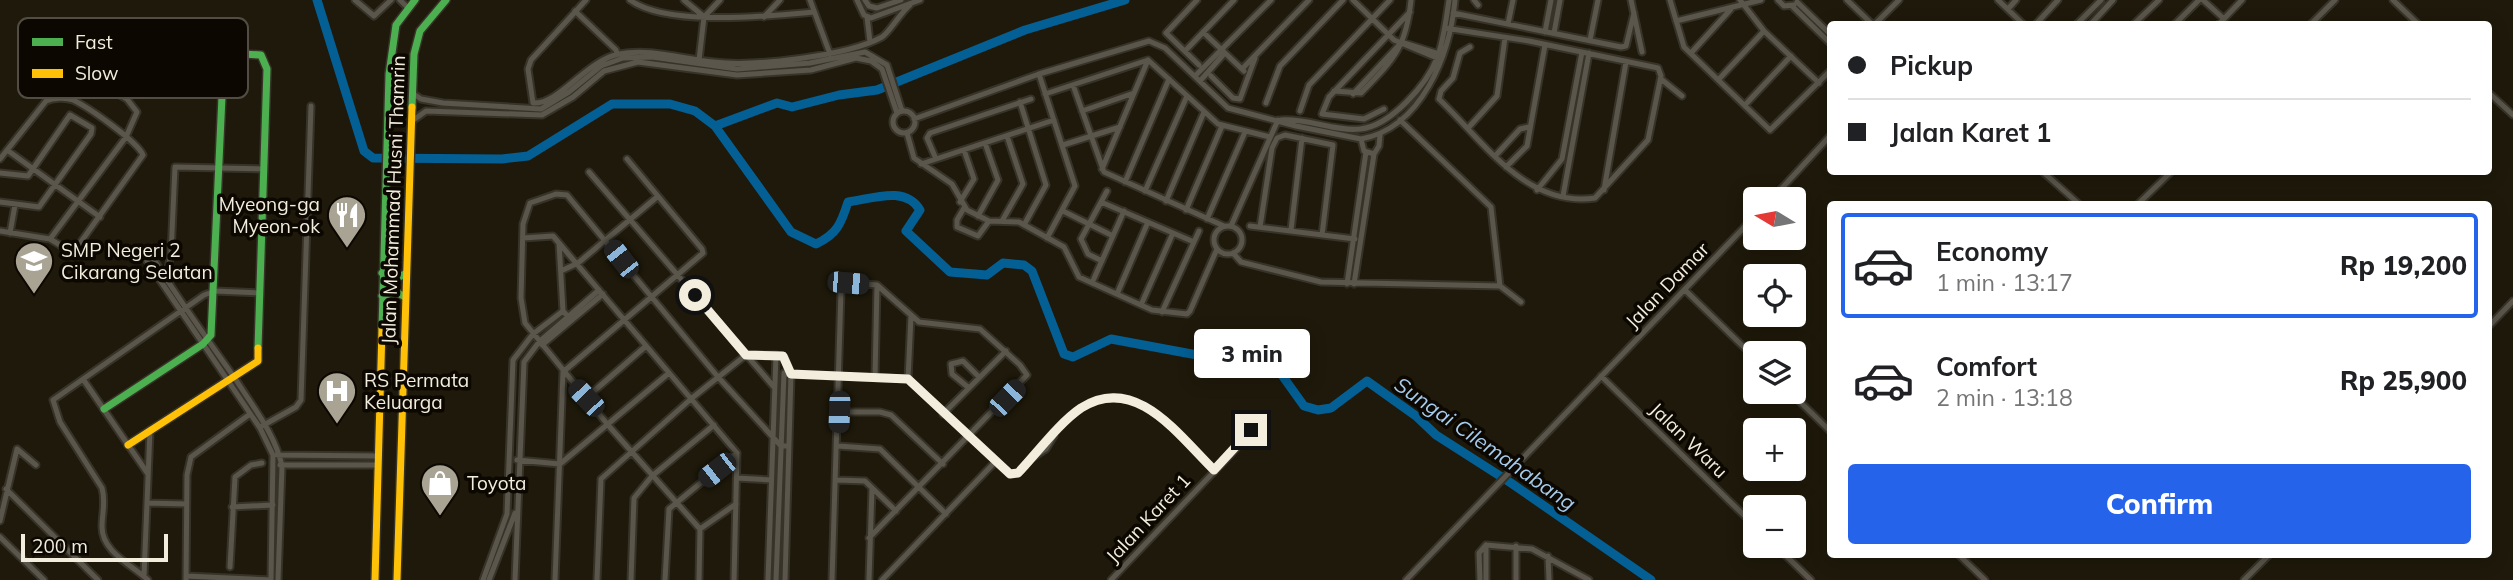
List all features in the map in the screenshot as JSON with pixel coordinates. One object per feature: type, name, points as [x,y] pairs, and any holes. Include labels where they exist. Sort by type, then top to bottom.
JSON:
[{"type":"street","points":[[355,0],[374,16],[391,0]]},
{"type":"street","points":[[400,0],[413,2]]},
{"type":"street","name":"Jalan Mohammad Husni Thamrin","points":[[397,580],[405,274],[416,41],[446,0]]},
{"type":"street","points":[[586,0],[531,60],[528,69],[530,98],[533,103],[545,101],[565,89],[584,70],[617,54],[649,52],[740,63],[830,54],[870,42],[886,34],[897,15],[920,0]]},
{"type":"street","points":[[630,0],[650,9],[716,19],[814,12]]},
{"type":"street","points":[[650,9],[657,0]]},
{"type":"street","points":[[684,0],[704,17]]},
{"type":"street","points":[[699,60],[704,17],[720,0]]},
{"type":"street","points":[[764,17],[780,0]]},
{"type":"street","points":[[810,0],[830,54]]},
{"type":"street","points":[[857,0],[866,16],[870,42]]},
{"type":"street","points":[[865,0],[869,6],[877,8],[901,0]]},
{"type":"street","points":[[1197,0],[1166,33],[1199,65]]},
{"type":"street","points":[[1185,51],[1234,0]]},
{"type":"street","points":[[1197,78],[1223,55],[1223,50],[1271,0]]},
{"type":"street","points":[[1242,69],[1309,0]]},
{"type":"street","points":[[1266,103],[1280,66],[1343,0]]},
{"type":"street","points":[[1353,0],[1401,43],[1438,56]]},
{"type":"street","points":[[1300,111],[1309,85],[1390,0]]},
{"type":"street","points":[[1334,91],[1361,93],[1396,57],[1411,0]]},
{"type":"street","points":[[914,119],[1039,75],[1149,41],[1165,48],[1228,108],[1362,139],[1380,136],[1400,120],[1435,78],[1446,55],[1452,29],[1449,0]]},
{"type":"street","points":[[1278,120],[1297,118],[1360,130],[1377,124],[1401,106],[1422,82],[1438,56],[1455,0]]},
{"type":"street","points":[[1508,24],[1513,0]]},
{"type":"street","points":[[1545,32],[1551,0]]},
{"type":"street","points":[[1553,33],[1560,0]]},
{"type":"street","points":[[1590,40],[1598,0]]},
{"type":"street","points":[[1631,0],[1642,52]]},
{"type":"street","points":[[1670,0],[1680,41],[1770,130],[1827,74]]},
{"type":"street","points":[[1691,53],[1731,9],[1741,3],[1761,0]]},
{"type":"street","points":[[1778,0],[1784,6],[1796,2]]},
{"type":"street","points":[[1847,0],[1871,21]]},
{"type":"street","points":[[1877,21],[1899,0]]},
{"type":"street","points":[[1998,0],[2020,21]]},
{"type":"street","points":[[2008,9],[2016,0]]},
{"type":"street","points":[[2039,21],[2059,0]]},
{"type":"street","points":[[2080,21],[2101,0]]},
{"type":"street","points":[[2094,21],[2113,0]]},
{"type":"street","points":[[2137,21],[2159,0]]},
{"type":"street","points":[[2178,21],[2201,0],[2224,19],[2242,0]]},
{"type":"street","points":[[2314,21],[2335,0]]},
{"type":"street","points":[[2393,0],[2415,21]]},
{"type":"street","name":"Jalan Mohammad Husni Thamrin","points":[[375,580],[385,166],[392,44],[396,25],[413,2]]},
{"type":"street","points":[[1796,2],[1827,31]]},
{"type":"street","points":[[1796,2],[1827,39]]},
{"type":"street","points":[[1741,3],[1764,31],[1819,83]]},
{"type":"street","points":[[866,16],[910,5]]},
{"type":"street","points":[[714,8],[716,19]]},
{"type":"street","points":[[1676,20],[1731,9]]},
{"type":"street","points":[[575,11],[617,54]]},
{"type":"street","points":[[1384,109],[1364,119],[1322,114],[1334,91],[1410,12]]},
{"type":"street","points":[[1450,14],[1626,46],[1634,13]]},
{"type":"street","points":[[1445,28],[1586,53],[1660,70],[1661,79],[1650,136],[1604,190],[1591,199],[1536,190],[1506,167],[1438,97],[1453,78],[1460,53],[1470,47]]},
{"type":"street","points":[[1718,79],[1764,31]]},
{"type":"street","points":[[1203,32],[1248,75]]},
{"type":"street","points":[[1469,127],[1497,96],[1505,38]]},
{"type":"street","points":[[1506,167],[1527,146],[1545,45]]},
{"type":"street","points":[[426,111],[428,103],[541,109],[569,92],[601,65],[638,56],[737,69],[810,64],[865,52],[881,60],[900,112]]},
{"type":"street","points":[[128,445],[258,361],[267,63],[261,55],[248,53]]},
{"type":"street","points":[[1536,190],[1562,159],[1586,53]]},
{"type":"street","points":[[1563,196],[1586,53]]},
{"type":"street","points":[[1211,76],[1233,97],[1240,99],[1256,55]]},
{"type":"street","points":[[1745,105],[1791,56]]},
{"type":"street","points":[[411,122],[426,111],[542,115],[573,97],[604,71],[638,62],[725,75],[811,70],[864,58],[878,65],[888,75]]},
{"type":"street","points":[[1148,60],[1222,127],[1274,138],[1285,135],[1333,145],[1322,235]]},
{"type":"street","points":[[1045,94],[1148,60]]},
{"type":"street","points":[[1102,169],[1148,60]]},
{"type":"street","points":[[1604,190],[1626,62]]},
{"type":"street","points":[[1039,75],[1075,186],[1047,237]]},
{"type":"street","points":[[1125,182],[1169,79]]},
{"type":"street","points":[[1661,79],[1682,96]]},
{"type":"street","points":[[1073,85],[1102,169],[1125,182],[1240,233],[1242,239],[1233,253],[1227,254],[1217,249]]},
{"type":"street","points":[[412,93],[421,99],[443,103]]},
{"type":"street","points":[[1082,111],[1134,93]]},
{"type":"street","points":[[1145,191],[1187,96]]},
{"type":"street","points":[[2492,96],[2513,115]]},
{"type":"street","points":[[50,239],[126,137],[136,112],[133,103],[125,98]]},
{"type":"street","points":[[104,409],[206,342],[213,327],[222,98]]},
{"type":"street","points":[[0,159],[46,101],[60,99],[73,100],[142,151],[142,158],[73,253],[50,239],[0,231]]},
{"type":"street","points":[[936,159],[927,138],[930,133],[1031,99]]},
{"type":"street","points":[[1020,102],[1046,185],[1024,225]]},
{"type":"street","points":[[262,426],[296,407],[301,400],[311,106]]},
{"type":"street","points":[[900,112],[909,113],[914,119],[914,127],[907,133]]},
{"type":"street","points":[[900,112],[893,121],[895,129],[907,133]]},
{"type":"street","points":[[1166,201],[1204,112]]},
{"type":"street","points":[[0,173],[24,177],[33,170],[66,119],[75,116],[90,125],[93,131],[39,207],[0,202]]},
{"type":"street","points":[[921,164],[1054,120]]},
{"type":"street","points":[[1260,227],[1278,120]]},
{"type":"street","points":[[1400,120],[1491,206],[1500,286]]},
{"type":"street","points":[[1063,145],[1120,127]]},
{"type":"street","points":[[1186,210],[1222,127]]},
{"type":"street","points":[[1496,155],[1520,129],[1530,127]]},
{"type":"street","points":[[1207,219],[1245,132]]},
{"type":"street","points":[[907,133],[914,158],[952,184],[962,205],[989,221],[1024,225],[1047,237],[1067,251],[1076,274],[1162,312],[1190,312],[1217,249],[1214,239],[1227,226],[1274,138]]},
{"type":"street","points":[[1002,221],[1023,184],[1007,136]]},
{"type":"street","points":[[1351,284],[1361,240],[1374,154],[1379,146],[1380,136]]},
{"type":"street","points":[[1291,230],[1302,138]]},
{"type":"street","points":[[1351,284],[1353,239],[1366,152],[1362,139]]},
{"type":"street","points":[[1783,187],[1827,139]]},
{"type":"street","points":[[978,216],[998,180],[985,143]]},
{"type":"street","points":[[7,150],[100,217]]},
{"type":"street","points":[[964,150],[974,179],[962,205],[957,228],[978,236],[989,221]]},
{"type":"street","points":[[1366,152],[1374,154]]},
{"type":"street","points":[[555,580],[563,372],[701,256],[702,249],[627,159]]},
{"type":"street","points":[[1562,159],[1570,163]]},
{"type":"street","points":[[263,169],[175,167],[163,280],[262,426],[282,466],[274,580]]},
{"type":"street","points":[[589,172],[774,387]]},
{"type":"street","points":[[2046,175],[2076,201]]},
{"type":"street","points":[[2141,201],[2168,175]]},
{"type":"street","points":[[1102,261],[1088,254],[1081,239],[1108,191]]},
{"type":"street","points":[[699,580],[700,529],[630,452],[563,372],[533,334],[522,311],[523,238],[527,207],[540,199],[562,193],[606,240],[718,377],[781,446],[789,446]]},
{"type":"street","points":[[563,270],[578,263],[656,197]]},
{"type":"street","points":[[1101,202],[1194,242]]},
{"type":"street","points":[[10,233],[15,205]]},
{"type":"street","points":[[1062,211],[1113,236]]},
{"type":"street","points":[[1093,283],[1124,211]]},
{"type":"street","points":[[1117,294],[1148,222]]},
{"type":"street","points":[[1250,226],[1361,240]]},
{"type":"street","name":"Jalan Damar","points":[[1406,580],[1743,229]]},
{"type":"street","points":[[1162,312],[1199,231]]},
{"type":"street","points":[[1141,305],[1173,233]]},
{"type":"street","points":[[523,238],[551,236],[559,243],[737,453],[734,580]]},
{"type":"street","points":[[515,580],[524,362],[567,316],[559,243]]},
{"type":"street","points":[[1233,253],[1241,262],[1321,282],[1500,286],[1521,302]]},
{"type":"street","points":[[382,273],[393,279],[405,274]]},
{"type":"street","points":[[832,580],[842,288],[848,283],[877,285],[919,322],[980,329],[1026,372],[1026,378],[870,538]]},
{"type":"street","points":[[875,377],[877,285]]},
{"type":"street","points":[[1685,290],[1743,346]]},
{"type":"street","points":[[146,578],[106,542],[102,526],[105,499],[102,488],[52,406],[60,393],[204,295],[215,291],[260,293]]},
{"type":"street","points":[[382,296],[396,292],[405,297]]},
{"type":"street","points":[[482,580],[508,514],[513,360],[533,334],[567,316],[601,292]]},
{"type":"street","points":[[877,302],[886,292]]},
{"type":"street","points":[[2492,323],[2513,301]]},
{"type":"street","points":[[908,379],[911,315]]},
{"type":"street","points":[[911,327],[919,322]]},
{"type":"street","points":[[586,398],[646,346]]},
{"type":"street","points":[[943,414],[1006,351]]},
{"type":"street","points":[[597,580],[599,484],[604,475],[746,355],[784,357],[795,374],[789,446],[785,580]]},
{"type":"street","points":[[768,580],[776,355]]},
{"type":"street","points":[[969,388],[953,374],[951,364],[963,361],[979,377]]},
{"type":"street","points":[[776,580],[784,373],[788,365]]},
{"type":"street","points":[[511,460],[559,464],[669,373]]},
{"type":"street","points":[[784,373],[908,379],[968,438],[1010,474],[1015,474],[1086,405],[1126,397],[1155,412],[1214,470]]},
{"type":"street","name":"Jalan Waru","points":[[1601,376],[1743,514]]},
{"type":"street","points":[[230,378],[250,414],[262,426]]},
{"type":"street","points":[[83,379],[148,474]]},
{"type":"street","points":[[1802,404],[1827,428]]},
{"type":"street","points":[[839,412],[880,412],[891,415],[943,464]]},
{"type":"street","points":[[250,414],[191,457],[186,504],[186,578],[274,580]]},
{"type":"street","name":"Jalan Karet 1","points":[[1111,580],[1266,416]]},
{"type":"street","points":[[631,580],[633,501],[652,476],[714,425]]},
{"type":"street","points":[[146,578],[150,430]]},
{"type":"street","points":[[838,446],[878,448],[946,514]]},
{"type":"street","points":[[0,522],[18,449],[36,465]]},
{"type":"street","points":[[665,580],[667,513],[675,503],[737,453]]},
{"type":"street","points":[[276,458],[378,461]]},
{"type":"street","points":[[274,580],[273,505],[276,458]]},
{"type":"street","points":[[282,466],[378,461]]},
{"type":"street","points":[[230,567],[232,507],[237,474],[251,465],[262,463]]},
{"type":"street","points":[[883,580],[995,463]]},
{"type":"street","points":[[780,470],[788,471]]},
{"type":"street","points":[[737,478],[771,480]]},
{"type":"street","points":[[837,480],[865,481],[896,511]]},
{"type":"street","points":[[869,580],[872,488]]},
{"type":"street","points":[[6,489],[98,580]]},
{"type":"street","points":[[871,501],[880,495]]},
{"type":"street","points":[[147,503],[186,504]]},
{"type":"street","points":[[700,529],[736,504]]},
{"type":"street","points":[[232,507],[273,505]]},
{"type":"street","points":[[779,506],[787,507]]},
{"type":"street","points":[[489,580],[517,507]]},
{"type":"street","points":[[0,537],[44,580]]},
{"type":"street","points":[[1486,545],[1532,549],[1587,580]]},
{"type":"street","points":[[1480,580],[1479,553],[1486,545]]},
{"type":"street","points":[[1486,545],[1486,580]]},
{"type":"street","points":[[1516,546],[1517,580]]},
{"type":"street","points":[[1548,556],[1549,580]]},
{"type":"street","points":[[1788,558],[1811,580]]},
{"type":"street","points":[[1962,558],[1985,580]]},
{"type":"street","points":[[2244,580],[2266,558]]},
{"type":"waterway","name":"Sungai Cilemahabang","points":[[317,0],[364,151],[373,158],[502,159],[528,156],[612,104],[670,104],[695,111],[715,126],[791,232],[816,244],[837,228],[848,202],[887,196],[906,198],[914,202],[920,210],[906,231],[950,272],[987,275],[1003,263],[1024,265],[1032,271],[1064,354],[1073,357],[1111,339],[1208,357],[1228,353],[1262,362],[1279,371],[1304,406],[1318,410],[1331,408],[1367,381],[1416,416],[1436,435],[1511,483],[1651,580]]},
{"type":"waterway","points":[[715,126],[777,103],[792,107],[839,95],[877,90],[1025,30],[1125,0]]},
{"type":"traffic: fast","points":[[382,328],[389,74],[396,25],[415,0]]},
{"type":"traffic: fast","points":[[412,107],[414,54],[420,31],[446,0]]},
{"type":"traffic: fast","points":[[248,54],[261,55],[267,69],[258,348]]},
{"type":"traffic: fast","points":[[104,409],[203,344],[211,335],[222,98]]},
{"type":"traffic: fast","points":[[382,273],[393,280],[405,274]]},
{"type":"traffic: fast","points":[[382,296],[396,292],[405,297]]},
{"type":"traffic: slow","points":[[397,580],[412,107]]},
{"type":"traffic: slow","points":[[375,580],[382,328]]},
{"type":"traffic: slow","points":[[128,445],[258,361],[258,348]]},
{"type":"place","name":"Myeong-ga Myeon-ok","points":[[347,249]]},
{"type":"place","name":"SMP Negeri 2 Cikarang Selatan","points":[[34,295]]},
{"type":"place","name":"RS Permata Keluarga","points":[[337,425]]},
{"type":"place","name":"Toyota","points":[[440,517]]},
{"type":"route","points":[[695,295],[746,355],[783,356],[791,374],[908,379],[995,463],[1010,474],[1018,473],[1048,438],[1079,409],[1111,398],[1126,397],[1139,401],[1155,412],[1214,470],[1251,430]]}]
